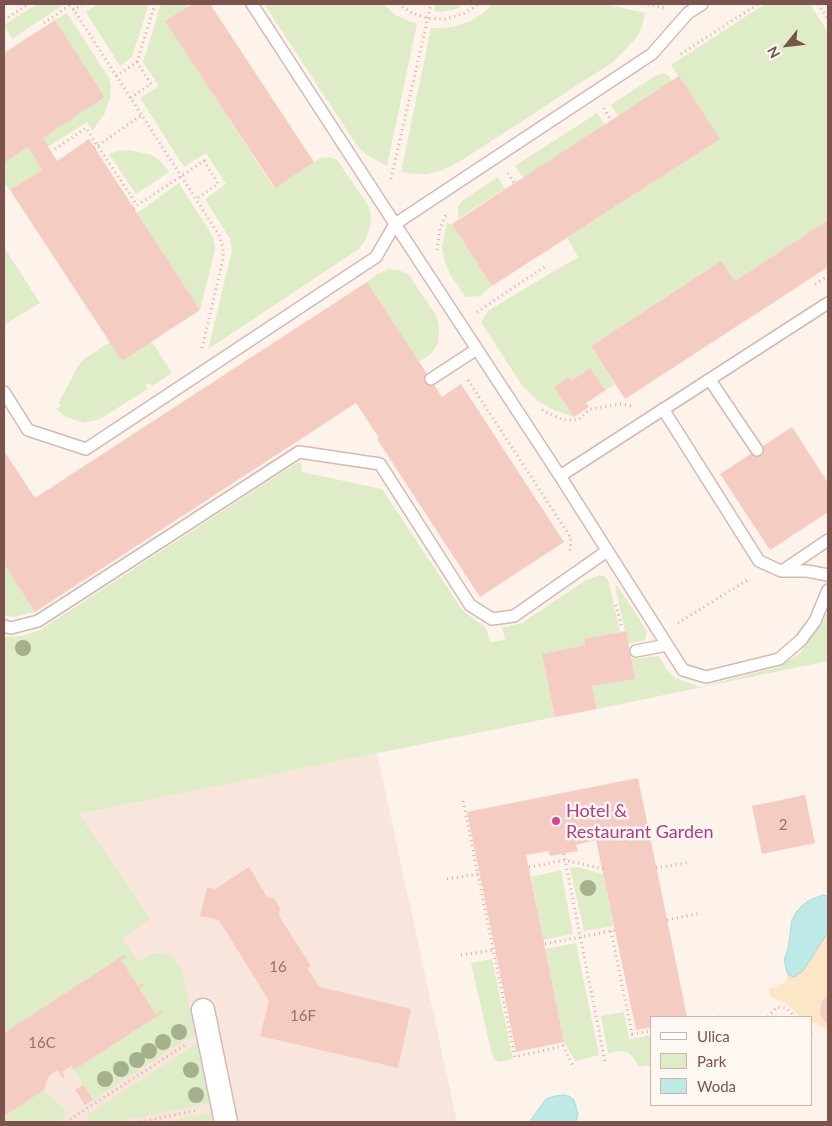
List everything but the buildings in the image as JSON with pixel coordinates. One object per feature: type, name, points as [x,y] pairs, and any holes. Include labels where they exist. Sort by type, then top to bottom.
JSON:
[{"type":"street","points":[[205,1020],[224,1114]]},
{"type":"lane","points":[[252,4],[560,476],[683,670],[706,677],[779,659],[801,640],[815,620],[828,590]]},
{"type":"lane","points":[[4,392],[28,430],[86,449],[376,258],[395,224],[652,54],[685,8],[702,4]]},
{"type":"lane","points":[[560,476],[828,303]]},
{"type":"lane","points":[[431,380],[477,349]]},
{"type":"lane","points":[[710,380],[757,450]]},
{"type":"lane","points":[[663,409],[759,561],[781,572],[808,571],[828,575]]},
{"type":"lane","points":[[4,626],[11,628],[38,621],[299,452],[380,464],[470,605],[492,619],[514,616],[607,552]]},
{"type":"lane","points":[[781,572],[828,540]]},
{"type":"lane","points":[[636,651],[667,645]]},
{"type":"path","points":[[4,20],[29,4]]},
{"type":"path","points":[[44,23],[70,4],[219,235],[223,247],[223,259],[203,342],[200,373]]},
{"type":"path","points":[[73,10],[83,4]]},
{"type":"path","points":[[116,76],[137,62],[155,4]]},
{"type":"path","points":[[398,4],[412,13],[428,18],[445,19],[463,14],[478,4]]},
{"type":"path","points":[[384,207],[431,4]]},
{"type":"path","points":[[676,57],[758,4]]},
{"type":"path","points":[[818,4],[828,19]]},
{"type":"path","points":[[130,98],[151,84],[137,62]]},
{"type":"path","points":[[602,106],[611,121]]},
{"type":"path","points":[[96,147],[142,116]]},
{"type":"path","points":[[55,149],[86,128],[96,147],[137,205]]},
{"type":"path","points":[[133,208],[204,161],[218,184],[196,199]]},
{"type":"path","points":[[438,255],[437,246],[440,228],[448,212]]},
{"type":"path","points":[[471,316],[547,264]]},
{"type":"path","points":[[812,287],[828,276]]},
{"type":"path","points":[[457,362],[571,538],[570,555]]},
{"type":"path","points":[[537,406],[563,420],[578,420],[590,409],[622,404],[630,407],[638,401]]},
{"type":"path","points":[[660,634],[770,566]]},
{"type":"path","points":[[463,801],[515,1057],[563,1046],[574,1068]]},
{"type":"path","points":[[564,854],[605,1062]]},
{"type":"path","points":[[528,868],[565,860],[603,870]]},
{"type":"path","points":[[656,868],[690,862]]},
{"type":"path","points":[[447,879],[478,874]]},
{"type":"path","points":[[667,920],[700,913]]},
{"type":"path","points":[[544,944],[613,930],[632,1034],[650,1031]]},
{"type":"path","points":[[461,955],[493,950]]},
{"type":"path","points":[[769,1016],[777,1007],[786,1008],[794,1016]]},
{"type":"path","points":[[66,1122],[205,1020]]},
{"type":"path","points":[[140,1122],[224,1114]]},
{"type":"shaded area","points":[[4,702],[79,814],[377,753],[457,1122],[4,1122]]},
{"type":"green space","points":[[37,4],[61,4],[62,6],[12,39],[4,25]]},
{"type":"green space","points":[[98,4],[149,4],[132,57],[120,66],[86,12]]},
{"type":"green space","points":[[161,4],[185,4],[187,7],[166,21],[274,188],[320,158],[329,157],[337,160],[368,205],[371,216],[366,239],[359,249],[208,349],[232,251],[230,239],[205,199],[226,184],[206,153],[184,167],[140,98],[159,86],[143,62]]},
{"type":"green space","points":[[264,4],[384,4],[395,15],[417,24],[387,166],[367,155],[358,147]]},
{"type":"green space","points":[[436,4],[465,4],[456,9],[441,12],[434,11]]},
{"type":"green space","points":[[493,4],[605,4],[645,13],[642,27],[636,38],[613,62],[459,162],[443,170],[427,174],[401,172],[431,28],[456,26],[471,21]]},
{"type":"green space","points":[[765,4],[810,4],[828,32],[828,220],[735,281],[721,261],[591,346],[615,384],[606,390],[590,368],[571,381],[569,377],[554,387],[574,417],[551,409],[537,400],[523,387],[481,322],[489,310],[578,257],[567,238],[719,139],[671,65]]},
{"type":"green space","points":[[67,13],[109,78],[110,98],[104,115],[92,131],[87,122],[48,147],[43,138],[105,97],[55,20]]},
{"type":"green space","points":[[664,73],[672,81],[618,116],[611,105],[655,76]]},
{"type":"green space","points":[[597,113],[605,125],[523,178],[515,166]]},
{"type":"green space","points":[[28,147],[42,170],[10,190],[4,184],[4,163]]},
{"type":"green space","points":[[129,150],[152,155],[169,172],[136,194],[109,154]]},
{"type":"green space","points":[[498,177],[505,189],[458,219],[458,207],[463,200]]},
{"type":"green space","points":[[179,183],[213,237],[215,248],[200,310],[137,213]]},
{"type":"green space","points":[[447,223],[452,224],[492,286],[480,296],[466,297],[451,276],[445,262],[442,247]]},
{"type":"green space","points":[[4,247],[40,303],[4,325]]},
{"type":"green space","points":[[388,269],[399,270],[409,275],[437,317],[438,343],[432,353],[419,362],[367,282],[377,274]]},
{"type":"green space","points":[[110,342],[152,342],[172,373],[152,386],[149,383],[146,385],[148,389],[100,419],[83,423],[66,417],[56,409],[61,406],[59,402],[78,366],[84,359]]},
{"type":"green space","points":[[301,462],[302,472],[382,489],[463,611],[486,628],[490,642],[505,640],[502,627],[522,623],[586,580],[600,575],[606,577],[609,583],[620,632],[584,639],[585,645],[542,654],[555,717],[79,814],[150,919],[122,938],[137,961],[158,953],[173,956],[182,970],[196,1033],[93,1100],[74,1070],[162,1013],[161,1011],[156,1015],[139,988],[144,985],[143,983],[138,986],[121,960],[125,957],[124,955],[4,1033],[4,637],[22,636],[40,630],[295,464]]},
{"type":"green space","points":[[4,564],[35,612],[15,617],[4,616]]},
{"type":"green space","points":[[617,585],[647,631],[645,640],[628,644],[615,586]]},
{"type":"green space","points":[[828,611],[828,661],[597,709],[592,686],[634,679],[631,659],[659,656],[667,670],[675,678],[701,687],[778,667],[799,654],[822,623]]},
{"type":"green space","points":[[578,867],[603,874],[614,926],[584,931],[570,868]]},
{"type":"green space","points":[[561,870],[573,934],[543,940],[531,877]]},
{"type":"green space","points":[[576,943],[599,1055],[575,1061],[564,1042],[545,949]]},
{"type":"green space","points":[[492,959],[513,1059],[500,1062],[495,1060],[492,1055],[471,963]]},
{"type":"green space","points":[[624,1012],[629,1039],[650,1035],[650,1065],[639,1067],[627,1052],[608,1053],[601,1016]]},
{"type":"green space","points":[[197,1043],[210,1103],[118,1122],[88,1122],[87,1115]]},
{"type":"green space","points":[[44,1090],[66,1111],[66,1117],[58,1122],[4,1122],[4,1116]]},
{"type":"green space","points":[[212,1112],[214,1122],[163,1122]]},
{"type":"sand","points":[[828,932],[828,1031],[812,1022],[812,1016],[799,1016],[787,1004],[770,996],[769,989],[786,982],[788,975],[794,977],[803,971]]},
{"type":"water","points":[[823,895],[828,896],[828,932],[803,971],[794,977],[788,975],[784,960],[788,949],[792,920],[804,904]]},
{"type":"water","points":[[563,1095],[569,1096],[574,1100],[578,1114],[576,1122],[529,1122],[546,1099]]},
{"type":"place","name":"Hotel & Restaurant Garden","points":[[556,821]]}]
